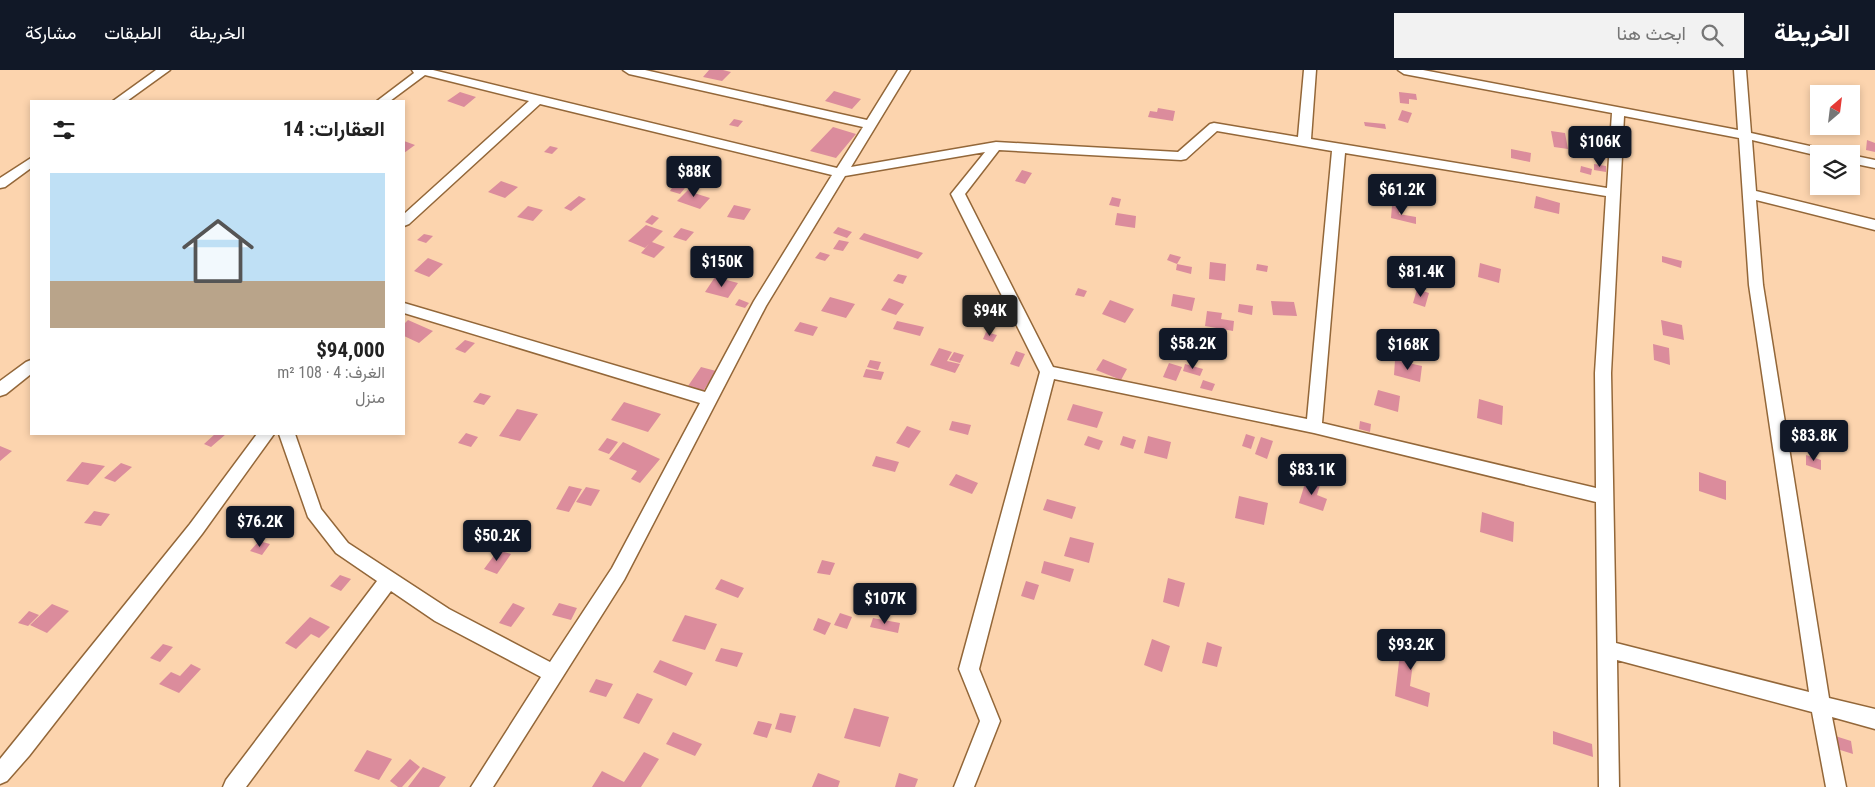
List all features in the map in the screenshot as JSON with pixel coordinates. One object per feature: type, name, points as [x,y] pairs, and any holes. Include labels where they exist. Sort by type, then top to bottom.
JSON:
[{"type":"street","points":[[120,100],[164,70]]},
{"type":"street","points":[[384,100],[422,70],[840,173],[996,146],[1181,156],[1214,127],[1613,193]]},
{"type":"street","points":[[629,70],[870,125]]},
{"type":"street","points":[[482,787],[618,574],[759,305],[904,70]]},
{"type":"street","points":[[1304,142],[1310,70]]},
{"type":"street","points":[[1404,70],[1745,135],[1810,150]]},
{"type":"street","points":[[1740,70],[1756,285],[1820,705],[1836,787]]},
{"type":"street","points":[[405,220],[538,99]]},
{"type":"street","points":[[1609,787],[1603,373],[1618,111]]},
{"type":"street","points":[[964,787],[990,721],[969,669],[1048,372],[958,194],[996,146]]},
{"type":"street","points":[[1314,427],[1339,148]]},
{"type":"street","points":[[1860,161],[1875,164]]},
{"type":"street","points":[[0,184],[30,163]]},
{"type":"street","points":[[1749,194],[1875,225]]},
{"type":"street","points":[[405,308],[710,400]]},
{"type":"street","points":[[0,390],[30,367]]},
{"type":"street","points":[[1048,372],[1314,427],[1604,497]]},
{"type":"street","points":[[0,774],[196,530],[265,435]]},
{"type":"street","points":[[287,435],[314,512],[342,548],[442,615],[554,674]]},
{"type":"street","points":[[233,787],[388,580]]},
{"type":"street","points":[[1607,649],[1875,719]]},
{"type":"building","points":[[709,70],[731,72],[722,81],[703,77]]},
{"type":"building","points":[[834,91],[861,99],[852,109],[825,101]]},
{"type":"building","points":[[460,92],[476,97],[464,107],[447,101]]},
{"type":"building","points":[[1399,92],[1416,94],[1417,100],[1409,99],[1409,104],[1400,103]]},
{"type":"building","points":[[1158,108],[1175,111],[1173,121],[1148,117],[1150,111],[1157,112]]},
{"type":"building","points":[[1402,110],[1412,113],[1408,123],[1398,120]]},
{"type":"building","points":[[734,119],[743,121],[738,127],[729,125]]},
{"type":"building","points":[[1364,122],[1385,124],[1386,129],[1365,126]]},
{"type":"building","points":[[833,127],[856,134],[836,158],[810,151]]},
{"type":"building","points":[[1551,131],[1565,133],[1568,149],[1554,147]]},
{"type":"building","points":[[1867,140],[1875,143],[1875,152],[1866,150]]},
{"type":"building","points":[[405,141],[415,145],[405,152]]},
{"type":"building","points":[[550,146],[558,148],[552,154],[544,152]]},
{"type":"building","points":[[1511,149],[1531,153],[1530,162],[1511,158]]},
{"type":"building","points":[[1594,164],[1606,166],[1606,172],[1594,170]]},
{"type":"building","points":[[1581,166],[1592,169],[1591,175],[1580,172]]},
{"type":"building","points":[[1022,170],[1032,173],[1025,184],[1015,181]]},
{"type":"building","points":[[674,176],[690,180],[686,186],[669,182]]},
{"type":"building","points":[[501,181],[518,187],[505,198],[488,192]]},
{"type":"building","points":[[674,185],[685,188],[680,194],[670,191]]},
{"type":"building","points":[[693,185],[699,187],[694,193],[710,198],[700,209],[677,201]]},
{"type":"building","points":[[579,196],[586,199],[571,211],[564,208]]},
{"type":"building","points":[[1536,196],[1560,203],[1559,214],[1534,208]]},
{"type":"building","points":[[1112,197],[1121,199],[1119,207],[1109,205]]},
{"type":"building","points":[[734,205],[751,209],[744,220],[727,217]]},
{"type":"building","points":[[528,206],[543,210],[533,221],[517,217]]},
{"type":"building","points":[[1392,206],[1400,207],[1399,214],[1416,217],[1416,224],[1391,218]]},
{"type":"building","points":[[1117,213],[1136,216],[1135,228],[1115,225]]},
{"type":"building","points":[[652,215],[659,218],[652,225],[645,222]]},
{"type":"building","points":[[646,225],[663,231],[652,242],[665,247],[654,258],[641,253],[649,244],[645,248],[628,241]]},
{"type":"building","points":[[838,227],[852,232],[847,238],[833,233]]},
{"type":"building","points":[[681,228],[694,232],[686,241],[673,237]]},
{"type":"building","points":[[864,233],[923,253],[918,259],[859,239]]},
{"type":"building","points":[[424,234],[433,236],[426,243],[417,240]]},
{"type":"building","points":[[839,240],[849,242],[843,251],[833,249]]},
{"type":"building","points":[[820,252],[830,255],[825,261],[815,258]]},
{"type":"building","points":[[1170,254],[1181,257],[1177,264],[1167,260]]},
{"type":"building","points":[[1662,256],[1682,261],[1681,268],[1662,262]]},
{"type":"building","points":[[428,258],[443,264],[429,277],[414,271]]},
{"type":"building","points":[[1210,262],[1226,264],[1225,281],[1209,279]]},
{"type":"building","points":[[1480,263],[1501,269],[1499,283],[1478,277]]},
{"type":"building","points":[[1177,264],[1192,267],[1191,274],[1176,270]]},
{"type":"building","points":[[1257,264],[1268,266],[1267,272],[1256,270]]},
{"type":"building","points":[[898,274],[907,276],[903,284],[893,281]]},
{"type":"building","points":[[715,277],[738,283],[728,298],[705,292]]},
{"type":"building","points":[[1078,288],[1087,291],[1084,297],[1075,295]]},
{"type":"building","points":[[1417,289],[1429,293],[1425,307],[1413,303]]},
{"type":"building","points":[[1173,294],[1195,298],[1192,311],[1171,306]]},
{"type":"building","points":[[830,297],[855,304],[846,318],[821,311]]},
{"type":"building","points":[[889,298],[904,304],[896,315],[881,310]]},
{"type":"building","points":[[739,299],[749,303],[745,308],[735,305]]},
{"type":"building","points":[[1110,300],[1134,309],[1125,323],[1102,314]]},
{"type":"building","points":[[1271,301],[1294,302],[1297,316],[1273,315]]},
{"type":"building","points":[[1239,304],[1253,306],[1252,315],[1238,312]]},
{"type":"building","points":[[1207,311],[1222,313],[1221,319],[1234,321],[1233,331],[1205,326]]},
{"type":"building","points":[[408,320],[433,331],[419,343],[405,336],[405,323]]},
{"type":"building","points":[[1661,320],[1682,325],[1684,340],[1663,335]]},
{"type":"building","points":[[897,321],[924,327],[920,336],[893,329]]},
{"type":"building","points":[[800,322],[818,327],[813,336],[794,331]]},
{"type":"building","points":[[986,332],[997,335],[993,342],[983,339]]},
{"type":"building","points":[[465,340],[475,343],[465,353],[455,349]]},
{"type":"building","points":[[1653,344],[1669,348],[1670,365],[1654,360]]},
{"type":"building","points":[[939,348],[952,352],[947,361],[960,364],[955,373],[930,365]]},
{"type":"building","points":[[1016,351],[1025,354],[1019,367],[1010,364]]},
{"type":"building","points":[[954,352],[964,355],[960,363],[949,360]]},
{"type":"building","points":[[1103,359],[1127,369],[1121,380],[1096,370]]},
{"type":"building","points":[[870,360],[881,362],[878,370],[867,367]]},
{"type":"building","points":[[1395,360],[1422,366],[1420,382],[1394,375]]},
{"type":"building","points":[[1169,363],[1182,367],[1176,381],[1163,377]]},
{"type":"building","points":[[1185,364],[1203,369],[1200,376],[1183,371]]},
{"type":"building","points":[[701,367],[716,371],[702,393],[686,389]]},
{"type":"building","points":[[866,369],[884,372],[881,380],[863,377]]},
{"type":"building","points":[[1203,380],[1215,384],[1212,391],[1200,388]]},
{"type":"building","points":[[1378,390],[1400,396],[1398,412],[1374,405]]},
{"type":"building","points":[[480,393],[491,396],[484,405],[473,402]]},
{"type":"building","points":[[1479,399],[1503,406],[1502,425],[1477,418]]},
{"type":"building","points":[[624,402],[661,414],[648,432],[611,420]]},
{"type":"building","points":[[1073,404],[1103,412],[1097,428],[1067,420]]},
{"type":"building","points":[[517,409],[538,414],[520,441],[499,436]]},
{"type":"building","points":[[952,421],[971,425],[968,435],[949,430]]},
{"type":"building","points":[[1360,421],[1371,424],[1370,432],[1359,429]]},
{"type":"building","points":[[907,426],[921,431],[909,448],[896,443]]},
{"type":"building","points":[[466,433],[478,437],[471,447],[458,443]]},
{"type":"building","points":[[1246,434],[1255,437],[1251,449],[1242,446]]},
{"type":"building","points":[[214,435],[225,435],[211,447],[204,444]]},
{"type":"building","points":[[1088,436],[1103,441],[1099,450],[1084,445]]},
{"type":"building","points":[[1123,436],[1136,440],[1133,449],[1120,445]]},
{"type":"building","points":[[1148,436],[1171,442],[1167,459],[1144,453]]},
{"type":"building","points":[[1261,437],[1273,441],[1267,459],[1255,454]]},
{"type":"building","points":[[607,438],[618,442],[609,454],[598,450]]},
{"type":"building","points":[[623,442],[660,459],[640,483],[631,479],[637,471],[609,459]]},
{"type":"building","points":[[0,446],[12,451],[0,461]]},
{"type":"building","points":[[1806,455],[1821,460],[1821,470],[1806,465]]},
{"type":"building","points":[[876,456],[899,462],[895,472],[872,466]]},
{"type":"building","points":[[82,462],[105,466],[88,485],[66,481]]},
{"type":"building","points":[[121,463],[132,467],[115,482],[104,478]]},
{"type":"building","points":[[1699,472],[1726,481],[1726,500],[1699,491]]},
{"type":"building","points":[[956,474],[978,483],[972,494],[949,485]]},
{"type":"building","points":[[1306,480],[1320,485],[1317,495],[1327,499],[1323,511],[1299,503]]},
{"type":"building","points":[[569,486],[582,489],[569,512],[556,509]]},
{"type":"building","points":[[586,487],[600,490],[591,506],[576,502]]},
{"type":"building","points":[[1239,496],[1268,503],[1264,525],[1235,518]]},
{"type":"building","points":[[1047,499],[1076,507],[1072,519],[1043,510]]},
{"type":"building","points":[[94,511],[110,514],[101,526],[84,523]]},
{"type":"building","points":[[1482,512],[1514,522],[1513,542],[1480,532]]},
{"type":"building","points":[[241,517],[266,530],[258,538],[232,525]]},
{"type":"building","points":[[1070,537],[1094,543],[1089,563],[1064,556]]},
{"type":"building","points":[[259,541],[270,544],[262,555],[250,551]]},
{"type":"building","points":[[498,550],[511,554],[497,574],[484,569]]},
{"type":"building","points":[[822,560],[835,563],[830,575],[817,573]]},
{"type":"building","points":[[1044,561],[1074,569],[1070,582],[1041,573]]},
{"type":"building","points":[[340,575],[351,579],[341,591],[330,586]]},
{"type":"building","points":[[1168,578],[1185,583],[1179,607],[1163,602]]},
{"type":"building","points":[[721,579],[744,588],[738,598],[715,589]]},
{"type":"building","points":[[1026,581],[1039,585],[1034,600],[1021,596]]},
{"type":"building","points":[[513,603],[525,608],[511,627],[499,623]]},
{"type":"building","points":[[559,603],[577,608],[571,620],[552,615]]},
{"type":"building","points":[[52,604],[69,611],[47,633],[30,625]]},
{"type":"building","points":[[29,611],[39,615],[28,626],[18,623]]},
{"type":"building","points":[[840,613],[852,617],[847,629],[834,625]]},
{"type":"building","points":[[685,615],[717,624],[705,650],[672,641]]},
{"type":"building","points":[[310,617],[330,627],[319,638],[311,634],[296,649],[285,643]]},
{"type":"building","points":[[818,618],[831,623],[825,635],[813,630]]},
{"type":"building","points":[[873,618],[900,623],[898,633],[870,627]]},
{"type":"building","points":[[1402,636],[1432,646],[1431,660],[1414,655],[1410,686],[1430,693],[1428,707],[1395,696]]},
{"type":"building","points":[[1152,639],[1170,646],[1162,672],[1144,665]]},
{"type":"building","points":[[1207,642],[1222,647],[1217,667],[1202,663]]},
{"type":"building","points":[[163,644],[173,647],[160,662],[150,658]]},
{"type":"building","points":[[721,648],[743,653],[737,667],[715,661]]},
{"type":"building","points":[[660,660],[693,673],[686,686],[653,672]]},
{"type":"building","points":[[191,664],[201,669],[179,693],[159,684],[171,672],[180,676]]},
{"type":"building","points":[[596,679],[613,684],[606,697],[589,692]]},
{"type":"building","points":[[637,693],[653,699],[639,724],[623,718]]},
{"type":"building","points":[[854,708],[889,717],[880,747],[844,738]]},
{"type":"building","points":[[780,713],[796,716],[791,733],[775,729]]},
{"type":"building","points":[[758,721],[772,724],[767,738],[753,734]]},
{"type":"building","points":[[1553,731],[1592,744],[1593,757],[1553,744]]},
{"type":"building","points":[[673,732],[702,744],[695,756],[666,744]]},
{"type":"building","points":[[1832,735],[1851,741],[1853,754],[1834,748]]},
{"type":"building","points":[[367,750],[392,759],[379,780],[354,771]]},
{"type":"building","points":[[644,752],[659,759],[641,787],[592,787],[602,771],[624,782]]},
{"type":"building","points":[[410,759],[420,767],[402,787],[398,787],[390,781]]},
{"type":"building","points":[[423,767],[446,777],[439,787],[408,787]]},
{"type":"building","points":[[818,773],[840,781],[838,787],[812,787]]},
{"type":"building","points":[[899,773],[918,779],[915,787],[895,787]]}]
